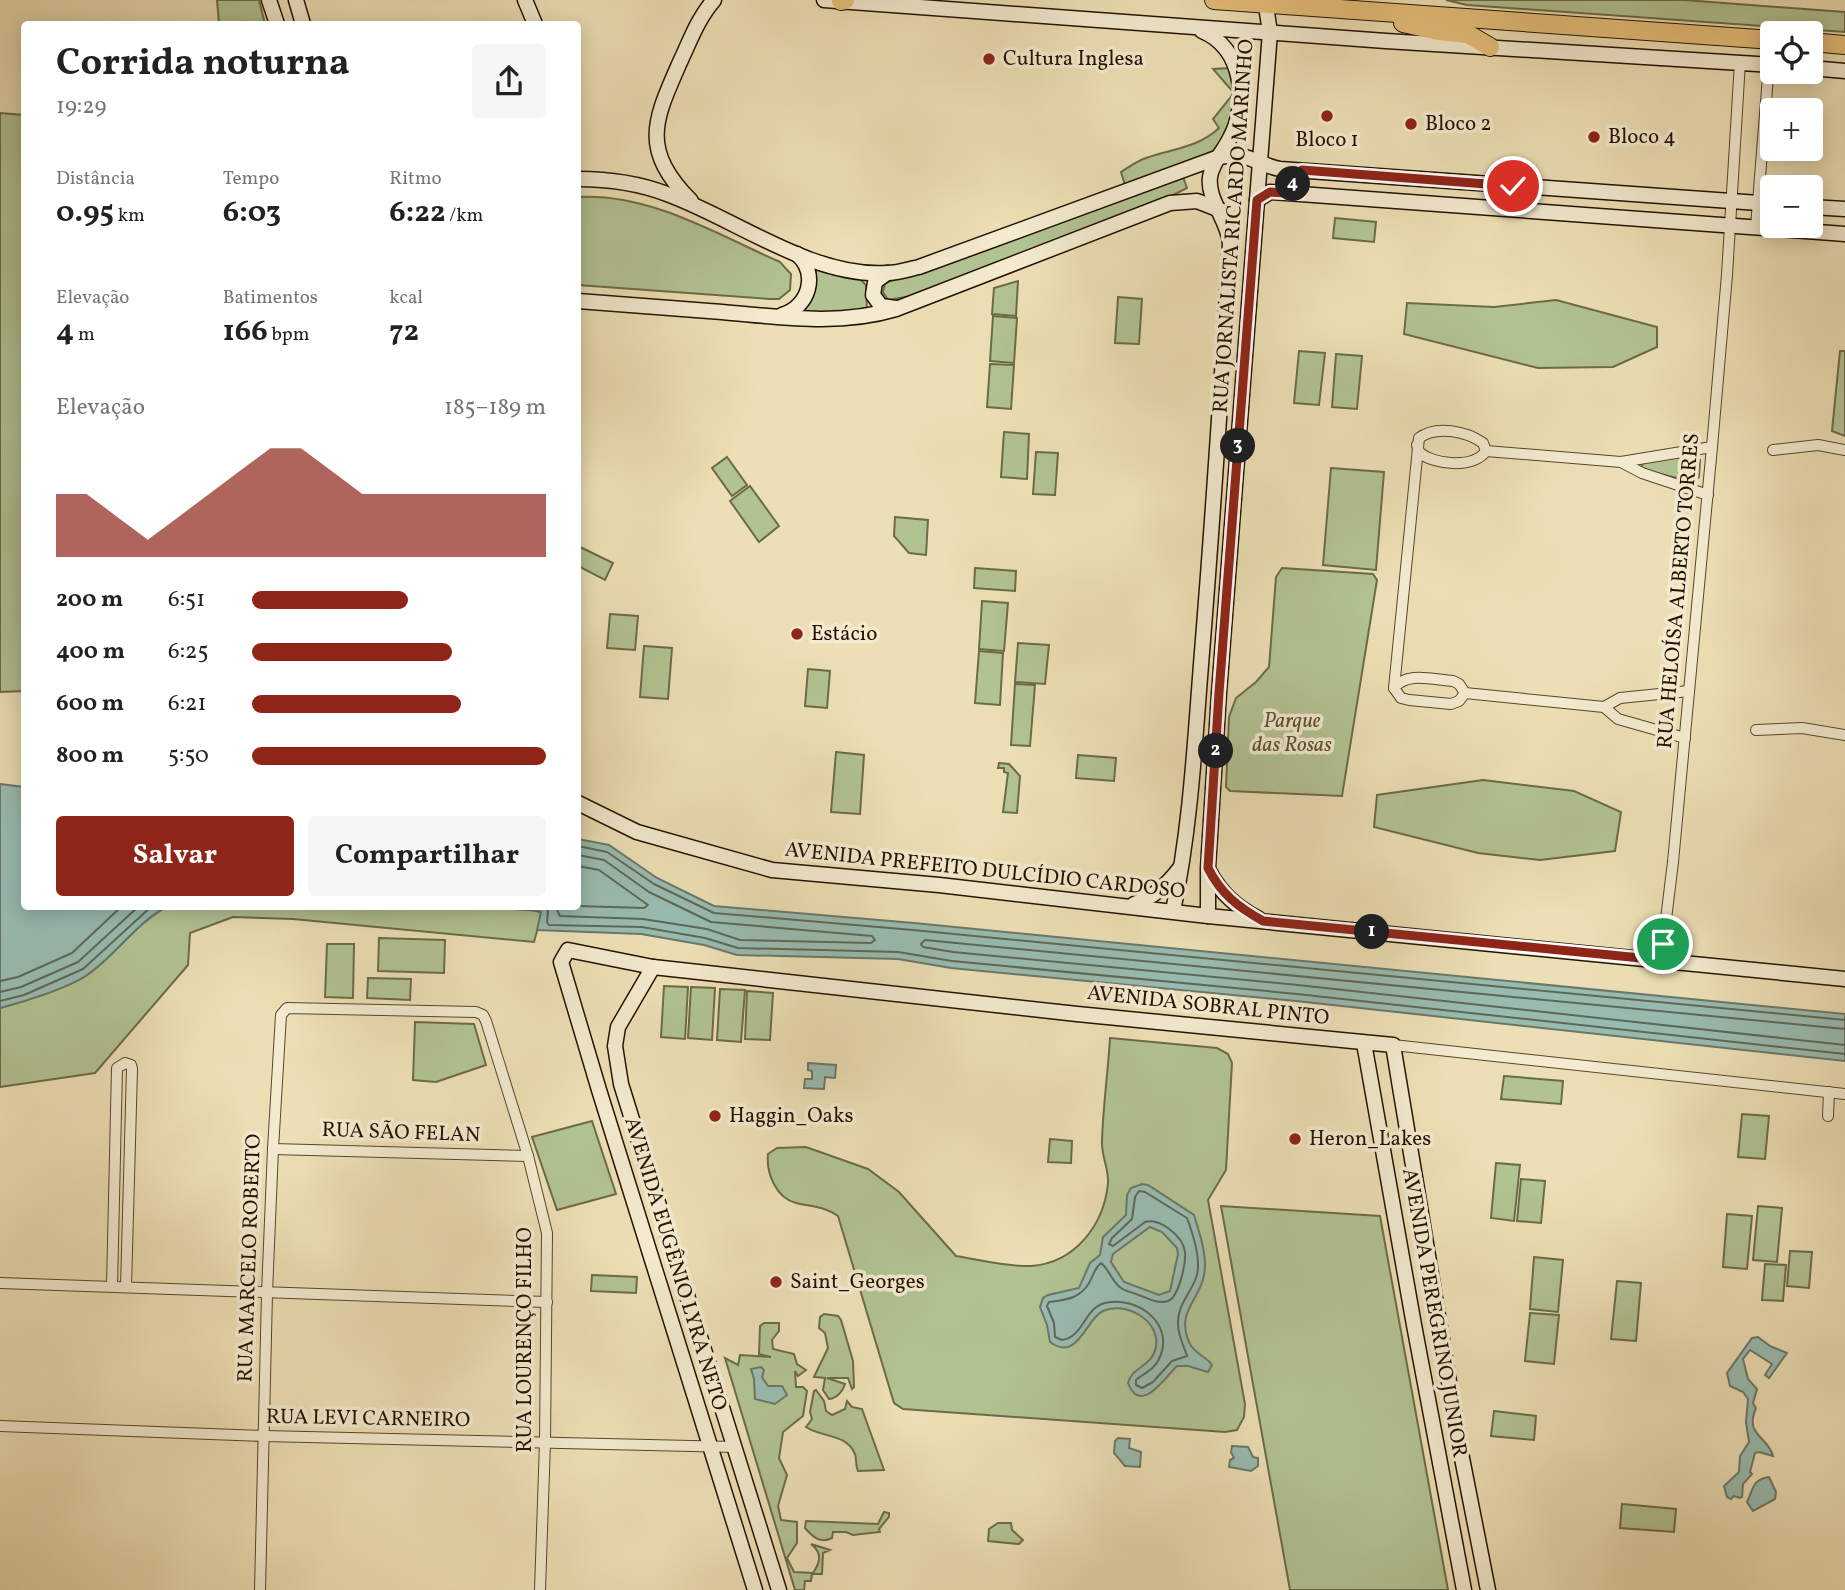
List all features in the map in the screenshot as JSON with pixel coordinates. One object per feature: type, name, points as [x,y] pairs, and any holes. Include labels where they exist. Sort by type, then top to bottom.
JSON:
[{"type":"highway","points":[[1214,0],[1307,3],[1377,12],[1760,39]]},
{"type":"highway","points":[[1377,12],[1399,22],[1439,32],[1473,36],[1490,47]]},
{"type":"highway","points":[[1823,43],[1845,45]]},
{"type":"street","points":[[269,0],[276,21]]},
{"type":"street","points":[[296,0],[302,21]]},
{"type":"street","points":[[525,0],[534,21]]},
{"type":"street","points":[[697,206],[679,188],[663,164],[657,144],[656,124],[660,107],[697,24],[714,0]]},
{"type":"street","points":[[837,0],[1194,28],[1760,63]]},
{"type":"street","name":"RUA JORNALISTA RICARDO MARINHO","points":[[1208,916],[1208,868],[1219,693],[1270,32],[1266,2]]},
{"type":"street","name":"RUA JORNALISTA RICARDO MARINHO","points":[[1173,911],[1188,811],[1212,525],[1230,243],[1229,233],[1213,197],[1210,178],[1238,118],[1240,84],[1235,64],[1220,43],[1210,34],[1194,28]]},
{"type":"street","name":"RUA HELOÍSA ALBERTO TORRES","points":[[1661,960],[1708,495],[1740,62]]},
{"type":"street","points":[[1823,69],[1845,71]]},
{"type":"street","points":[[1766,175],[1770,84]]},
{"type":"street","points":[[581,179],[641,186],[697,206],[795,252],[830,265],[887,273],[919,267],[1219,157],[1241,155],[1280,169],[1760,204]]},
{"type":"street","points":[[1300,194],[1293,182],[1295,175],[1302,170]]},
{"type":"street","points":[[1123,192],[1134,201],[1132,218]]},
{"type":"street","points":[[1257,200],[1270,192],[1845,233]]},
{"type":"street","points":[[1649,219],[1659,208],[1658,202],[1651,195]]},
{"type":"street","points":[[581,301],[778,317],[853,319],[897,309],[1170,203],[1197,201],[1220,210]]},
{"type":"street","points":[[1823,208],[1845,209]]},
{"type":"street","points":[[1756,227],[1760,217]]},
{"type":"street","points":[[778,317],[799,306],[809,288],[807,268],[795,252]]},
{"type":"street","points":[[887,273],[875,282],[873,295],[881,306],[897,309]]},
{"type":"street","points":[[1224,344],[1234,351],[1245,347]]},
{"type":"street","points":[[1465,693],[1459,701],[1440,703],[1401,698],[1394,688],[1416,445],[1419,438],[1435,431],[1466,434],[1483,443],[1486,450]]},
{"type":"street","points":[[1416,445],[1419,452],[1432,460],[1466,463],[1482,456],[1486,450]]},
{"type":"street","points":[[1773,450],[1818,445],[1845,450]]},
{"type":"street","points":[[1486,450],[1620,462],[1712,447]]},
{"type":"street","points":[[1620,462],[1642,474],[1708,495]]},
{"type":"street","points":[[1212,525],[1232,526]]},
{"type":"street","points":[[1394,688],[1404,679],[1411,678],[1453,681],[1460,684],[1465,693]]},
{"type":"street","points":[[1198,691],[1219,693]]},
{"type":"street","points":[[1604,707],[1620,698],[1689,691]]},
{"type":"street","points":[[1465,693],[1604,707],[1618,719],[1685,738]]},
{"type":"street","points":[[1756,730],[1802,728],[1845,735]]},
{"type":"street","name":"AVENIDA PREFEITO DULCÍDIO CARDOSO","points":[[582,804],[637,832],[772,870],[1845,979]]},
{"type":"street","points":[[1188,811],[1213,813]]},
{"type":"street","points":[[1128,906],[1153,897],[1171,880],[1182,864]]},
{"type":"street","points":[[1208,868],[1222,892],[1244,911],[1263,921]]},
{"type":"street","name":"AVENIDA SOBRAL PINTO","points":[[568,950],[653,967],[1845,1094]]},
{"type":"street","name":"AVENIDA EUGÊNIO LYRA NETO","points":[[568,950],[561,962],[755,1590]]},
{"type":"street","name":"AVENIDA EUGÊNIO LYRA NETO","points":[[653,967],[623,1016],[615,1036],[621,1084],[779,1590]]},
{"type":"street","name":"RUA LOURENÇO FILHO","points":[[282,1012],[287,1008],[300,1008],[453,1011],[483,1015],[544,1217],[547,1302],[540,1590]]},
{"type":"street","name":"RUA MARCELO ROBERTO","points":[[260,1590],[272,1149],[282,1012]]},
{"type":"street","name":"AVENIDA PEREGRINO JUNIOR","points":[[1364,1043],[1464,1590]]},
{"type":"street","name":"AVENIDA PEREGRINO JUNIOR","points":[[1393,1045],[1438,1322],[1488,1590]]},
{"type":"street","points":[[112,1286],[117,1068],[125,1063],[131,1065],[132,1069],[126,1287]]},
{"type":"street","points":[[599,1090],[609,1084],[621,1084]]},
{"type":"street","points":[[1828,1116],[1829,1092]]},
{"type":"street","name":"RUA SÃO FELAN","points":[[272,1149],[527,1156]]},
{"type":"street","points":[[1386,1170],[1413,1166]]},
{"type":"street","points":[[658,1277],[680,1270]]},
{"type":"street","points":[[0,1283],[547,1302]]},
{"type":"street","points":[[1414,1325],[1438,1322]]},
{"type":"street","name":"RUA LEVI CARNEIRO","points":[[0,1426],[264,1436],[735,1447]]},
{"type":"green space","points":[[217,0],[259,0],[264,21],[219,21]]},
{"type":"green space","points":[[1446,0],[1684,0],[1845,12],[1845,32],[1823,30],[1823,21],[1760,21],[1760,26],[1467,5]]},
{"type":"green space","points":[[1232,68],[1238,85],[1235,117],[1216,150],[1126,188],[1121,172],[1133,164],[1193,144],[1219,128],[1213,119],[1234,93],[1213,69]]},
{"type":"green space","points":[[0,113],[21,115],[21,691],[0,692]]},
{"type":"green space","points":[[1183,177],[1187,188],[1167,198],[917,295],[888,300],[883,292],[885,283],[987,250]]},
{"type":"green space","points":[[581,197],[605,197],[657,208],[780,262],[791,274],[790,290],[779,299],[581,285]]},
{"type":"green space","points":[[1335,218],[1376,222],[1374,242],[1333,238]]},
{"type":"green space","points":[[815,266],[853,273],[866,285],[867,312],[798,314],[814,293]]},
{"type":"green space","points":[[1018,281],[1016,316],[992,314],[994,288]]},
{"type":"green space","points":[[1118,297],[1142,299],[1139,344],[1115,343]]},
{"type":"green space","points":[[1556,300],[1657,327],[1657,347],[1613,367],[1538,368],[1404,334],[1407,303],[1494,307]]},
{"type":"green space","points":[[993,316],[1017,318],[1014,363],[990,361]]},
{"type":"green space","points":[[1299,351],[1325,353],[1319,405],[1294,403]]},
{"type":"green space","points":[[1840,351],[1845,351],[1845,436],[1832,431]]},
{"type":"green space","points":[[1336,354],[1362,356],[1357,409],[1332,407]]},
{"type":"green space","points":[[990,364],[1014,365],[1011,409],[987,407]]},
{"type":"green space","points":[[1004,432],[1029,434],[1027,479],[1001,477]]},
{"type":"green space","points":[[1036,452],[1058,453],[1055,495],[1033,494]]},
{"type":"green space","points":[[1693,455],[1700,460],[1699,477],[1693,482],[1641,467],[1645,459]]},
{"type":"green space","points":[[727,457],[747,485],[732,496],[712,468]]},
{"type":"green space","points":[[1331,468],[1384,472],[1376,570],[1323,565]]},
{"type":"green space","points":[[750,486],[779,526],[759,542],[730,501]]},
{"type":"green space","points":[[895,517],[928,520],[926,555],[909,553],[894,536]]},
{"type":"green space","points":[[581,547],[613,563],[605,580],[581,568]]},
{"type":"green space","points":[[975,568],[1016,571],[1015,591],[974,588]]},
{"type":"green space","name":"Parque das Rosas","points":[[1282,568],[1373,574],[1377,580],[1342,796],[1230,791],[1226,787],[1229,717],[1236,698],[1269,667],[1276,577]]},
{"type":"green space","points":[[982,601],[1008,603],[1004,651],[979,649]]},
{"type":"green space","points":[[610,614],[638,616],[635,650],[607,648]]},
{"type":"green space","points":[[1018,643],[1049,645],[1045,684],[1015,682]]},
{"type":"green space","points":[[644,646],[672,648],[668,699],[640,697]]},
{"type":"green space","points":[[979,651],[1003,653],[1000,705],[975,703]]},
{"type":"green space","points":[[808,669],[830,671],[827,708],[805,706]]},
{"type":"green space","points":[[1015,684],[1035,685],[1030,746],[1011,745]]},
{"type":"green space","points":[[836,752],[864,755],[860,814],[831,812]]},
{"type":"green space","points":[[1078,755],[1116,758],[1114,781],[1076,778]]},
{"type":"green space","points":[[999,763],[1009,764],[1020,776],[1017,813],[1003,812],[1008,773],[1004,772],[1004,768],[998,768]]},
{"type":"green space","points":[[1483,780],[1574,791],[1621,812],[1615,851],[1540,860],[1478,853],[1374,827],[1377,795]]},
{"type":"green space","points":[[161,910],[532,910],[542,913],[534,942],[293,919],[233,917],[190,933],[188,965],[95,1073],[0,1087],[0,1008],[79,980],[107,959]]},
{"type":"green space","points":[[379,938],[445,940],[444,973],[378,971]]},
{"type":"green space","points":[[327,944],[354,944],[353,998],[325,997]]},
{"type":"green space","points":[[368,978],[411,979],[410,1000],[367,998]]},
{"type":"green space","points":[[664,986],[688,987],[685,1039],[661,1037]]},
{"type":"green space","points":[[691,987],[715,988],[712,1040],[688,1038]]},
{"type":"green space","points":[[720,989],[745,990],[741,1042],[717,1040]]},
{"type":"green space","points":[[747,991],[773,993],[770,1040],[745,1039]]},
{"type":"green space","points":[[415,1022],[474,1024],[486,1065],[436,1082],[413,1080]]},
{"type":"green space","points":[[1110,1038],[1217,1048],[1228,1054],[1232,1063],[1226,1170],[1208,1200],[1245,1404],[1244,1417],[1237,1430],[1225,1432],[903,1409],[894,1403],[838,1216],[823,1209],[796,1203],[783,1196],[771,1177],[768,1154],[777,1148],[806,1147],[868,1169],[899,1192],[956,1256],[1013,1265],[1047,1263],[1061,1258],[1084,1239],[1093,1227],[1105,1199],[1108,1178],[1102,1141]]},
{"type":"green space","points":[[1504,1076],[1563,1081],[1561,1104],[1501,1099]]},
{"type":"green space","points":[[1742,1114],[1769,1116],[1765,1159],[1738,1157]]},
{"type":"green space","points":[[592,1121],[616,1194],[557,1210],[532,1137]]},
{"type":"green space","points":[[1050,1139],[1072,1141],[1071,1163],[1048,1162]]},
{"type":"green space","points":[[1496,1163],[1520,1165],[1514,1221],[1491,1218]]},
{"type":"green space","points":[[1521,1179],[1545,1181],[1541,1223],[1517,1221]]},
{"type":"green space","points":[[1221,1206],[1380,1216],[1448,1590],[1290,1590]]},
{"type":"green space","points":[[1758,1206],[1782,1208],[1777,1262],[1753,1260]]},
{"type":"green space","points":[[1727,1214],[1752,1216],[1747,1269],[1723,1267]]},
{"type":"green space","points":[[1790,1251],[1812,1252],[1809,1288],[1787,1286]]},
{"type":"green space","points":[[1534,1257],[1563,1260],[1558,1312],[1530,1309]]},
{"type":"green space","points":[[1765,1264],[1786,1265],[1783,1301],[1762,1300]]},
{"type":"green space","points":[[592,1275],[637,1277],[636,1293],[591,1291]]},
{"type":"green space","points":[[1617,1281],[1641,1283],[1636,1341],[1611,1339]]},
{"type":"green space","points":[[1530,1313],[1559,1315],[1554,1364],[1525,1361]]},
{"type":"green space","points":[[824,1314],[838,1316],[841,1320],[853,1361],[854,1387],[852,1389],[848,1378],[827,1378],[845,1384],[839,1394],[829,1399],[823,1390],[825,1378],[814,1377],[828,1348],[825,1333],[819,1328],[820,1317]]},
{"type":"green space","points":[[764,1323],[779,1323],[779,1331],[772,1340],[773,1349],[794,1354],[797,1364],[806,1370],[798,1376],[795,1371],[796,1387],[803,1387],[807,1391],[803,1416],[783,1432],[779,1458],[787,1475],[778,1506],[781,1520],[797,1522],[797,1543],[787,1558],[794,1572],[813,1573],[816,1569],[819,1554],[811,1544],[830,1550],[823,1553],[822,1574],[812,1574],[811,1581],[805,1581],[804,1590],[795,1590],[725,1358],[738,1365],[740,1355],[771,1357],[759,1354],[760,1326]]},
{"type":"green space","points":[[816,1390],[824,1401],[826,1411],[832,1415],[845,1409],[847,1401],[852,1407],[862,1409],[884,1470],[858,1471],[855,1454],[846,1442],[806,1427],[812,1419],[810,1412]]},
{"type":"green space","points":[[1494,1411],[1536,1416],[1534,1440],[1491,1436]]},
{"type":"green space","points":[[1622,1504],[1676,1509],[1674,1532],[1620,1528]]},
{"type":"green space","points":[[884,1512],[889,1513],[889,1517],[879,1529],[880,1532],[853,1535],[833,1532],[832,1538],[820,1540],[805,1528],[806,1521],[878,1524]]},
{"type":"green space","points":[[998,1523],[1011,1523],[1012,1530],[1023,1540],[1019,1544],[988,1541],[989,1529]]},
{"type":"water","points":[[0,784],[21,787],[21,910],[161,910],[107,959],[79,980],[0,1008]]},
{"type":"water","points":[[581,840],[609,845],[657,878],[714,906],[1845,1014],[1845,1061],[1296,1001],[951,968],[898,959],[737,955],[704,945],[641,934],[537,930],[541,912],[532,910],[581,910]]},
{"type":"water","points":[[808,1063],[836,1065],[835,1078],[825,1077],[824,1089],[804,1088],[805,1079],[812,1079]]},
{"type":"water","points":[[1148,1185],[1194,1215],[1205,1268],[1202,1284],[1187,1314],[1186,1331],[1191,1346],[1212,1365],[1208,1372],[1177,1366],[1153,1391],[1139,1396],[1128,1383],[1130,1377],[1154,1353],[1156,1337],[1147,1321],[1130,1311],[1103,1311],[1075,1343],[1060,1347],[1050,1342],[1040,1307],[1043,1298],[1048,1295],[1079,1288],[1090,1263],[1100,1255],[1103,1237],[1126,1215],[1127,1195],[1131,1188]],"holes":[[[1150,1227],[1162,1232],[1177,1248],[1178,1254],[1170,1291],[1159,1295],[1124,1282],[1111,1262],[1113,1254]]]},
{"type":"water","points":[[1758,1337],[1787,1353],[1769,1378],[1765,1375],[1772,1364],[1750,1350],[1743,1359],[1748,1379],[1757,1389],[1753,1403],[1756,1408],[1753,1424],[1773,1456],[1755,1453],[1750,1472],[1752,1474],[1743,1484],[1742,1497],[1734,1496],[1731,1499],[1727,1497],[1724,1486],[1739,1472],[1740,1456],[1749,1442],[1746,1422],[1748,1399],[1743,1392],[1730,1386],[1727,1373],[1752,1338]]},
{"type":"water","points":[[761,1367],[764,1370],[762,1377],[768,1386],[782,1386],[787,1395],[775,1404],[755,1399],[751,1369]]},
{"type":"water","points":[[1118,1438],[1130,1439],[1129,1448],[1141,1452],[1140,1467],[1125,1466],[1114,1453],[1115,1441]]},
{"type":"water","points":[[1232,1446],[1248,1447],[1253,1457],[1258,1458],[1258,1466],[1251,1471],[1229,1467],[1230,1460],[1234,1458]]},
{"type":"water","points":[[1769,1477],[1776,1492],[1775,1499],[1753,1511],[1747,1502],[1754,1486],[1759,1480]]},
{"type":"place","name":"Cultura Inglesa","points":[[989,59]]},
{"type":"place","name":"Bloco 1","points":[[1327,116]]},
{"type":"place","name":"Bloco 2","points":[[1411,124]]},
{"type":"place","name":"Bloco 4","points":[[1594,137]]},
{"type":"place","name":"Estácio","points":[[797,634]]},
{"type":"place","name":"Haggin_Oaks","points":[[715,1116]]},
{"type":"place","name":"Heron_Lakes","points":[[1295,1139]]},
{"type":"place","name":"Saint_Georges","points":[[776,1282]]},
{"type":"route","points":[[1513,186],[1302,170],[1295,175],[1293,182],[1300,194],[1270,192],[1257,200],[1208,868],[1215,883],[1232,902],[1263,921],[1661,960],[1663,944]]}]
